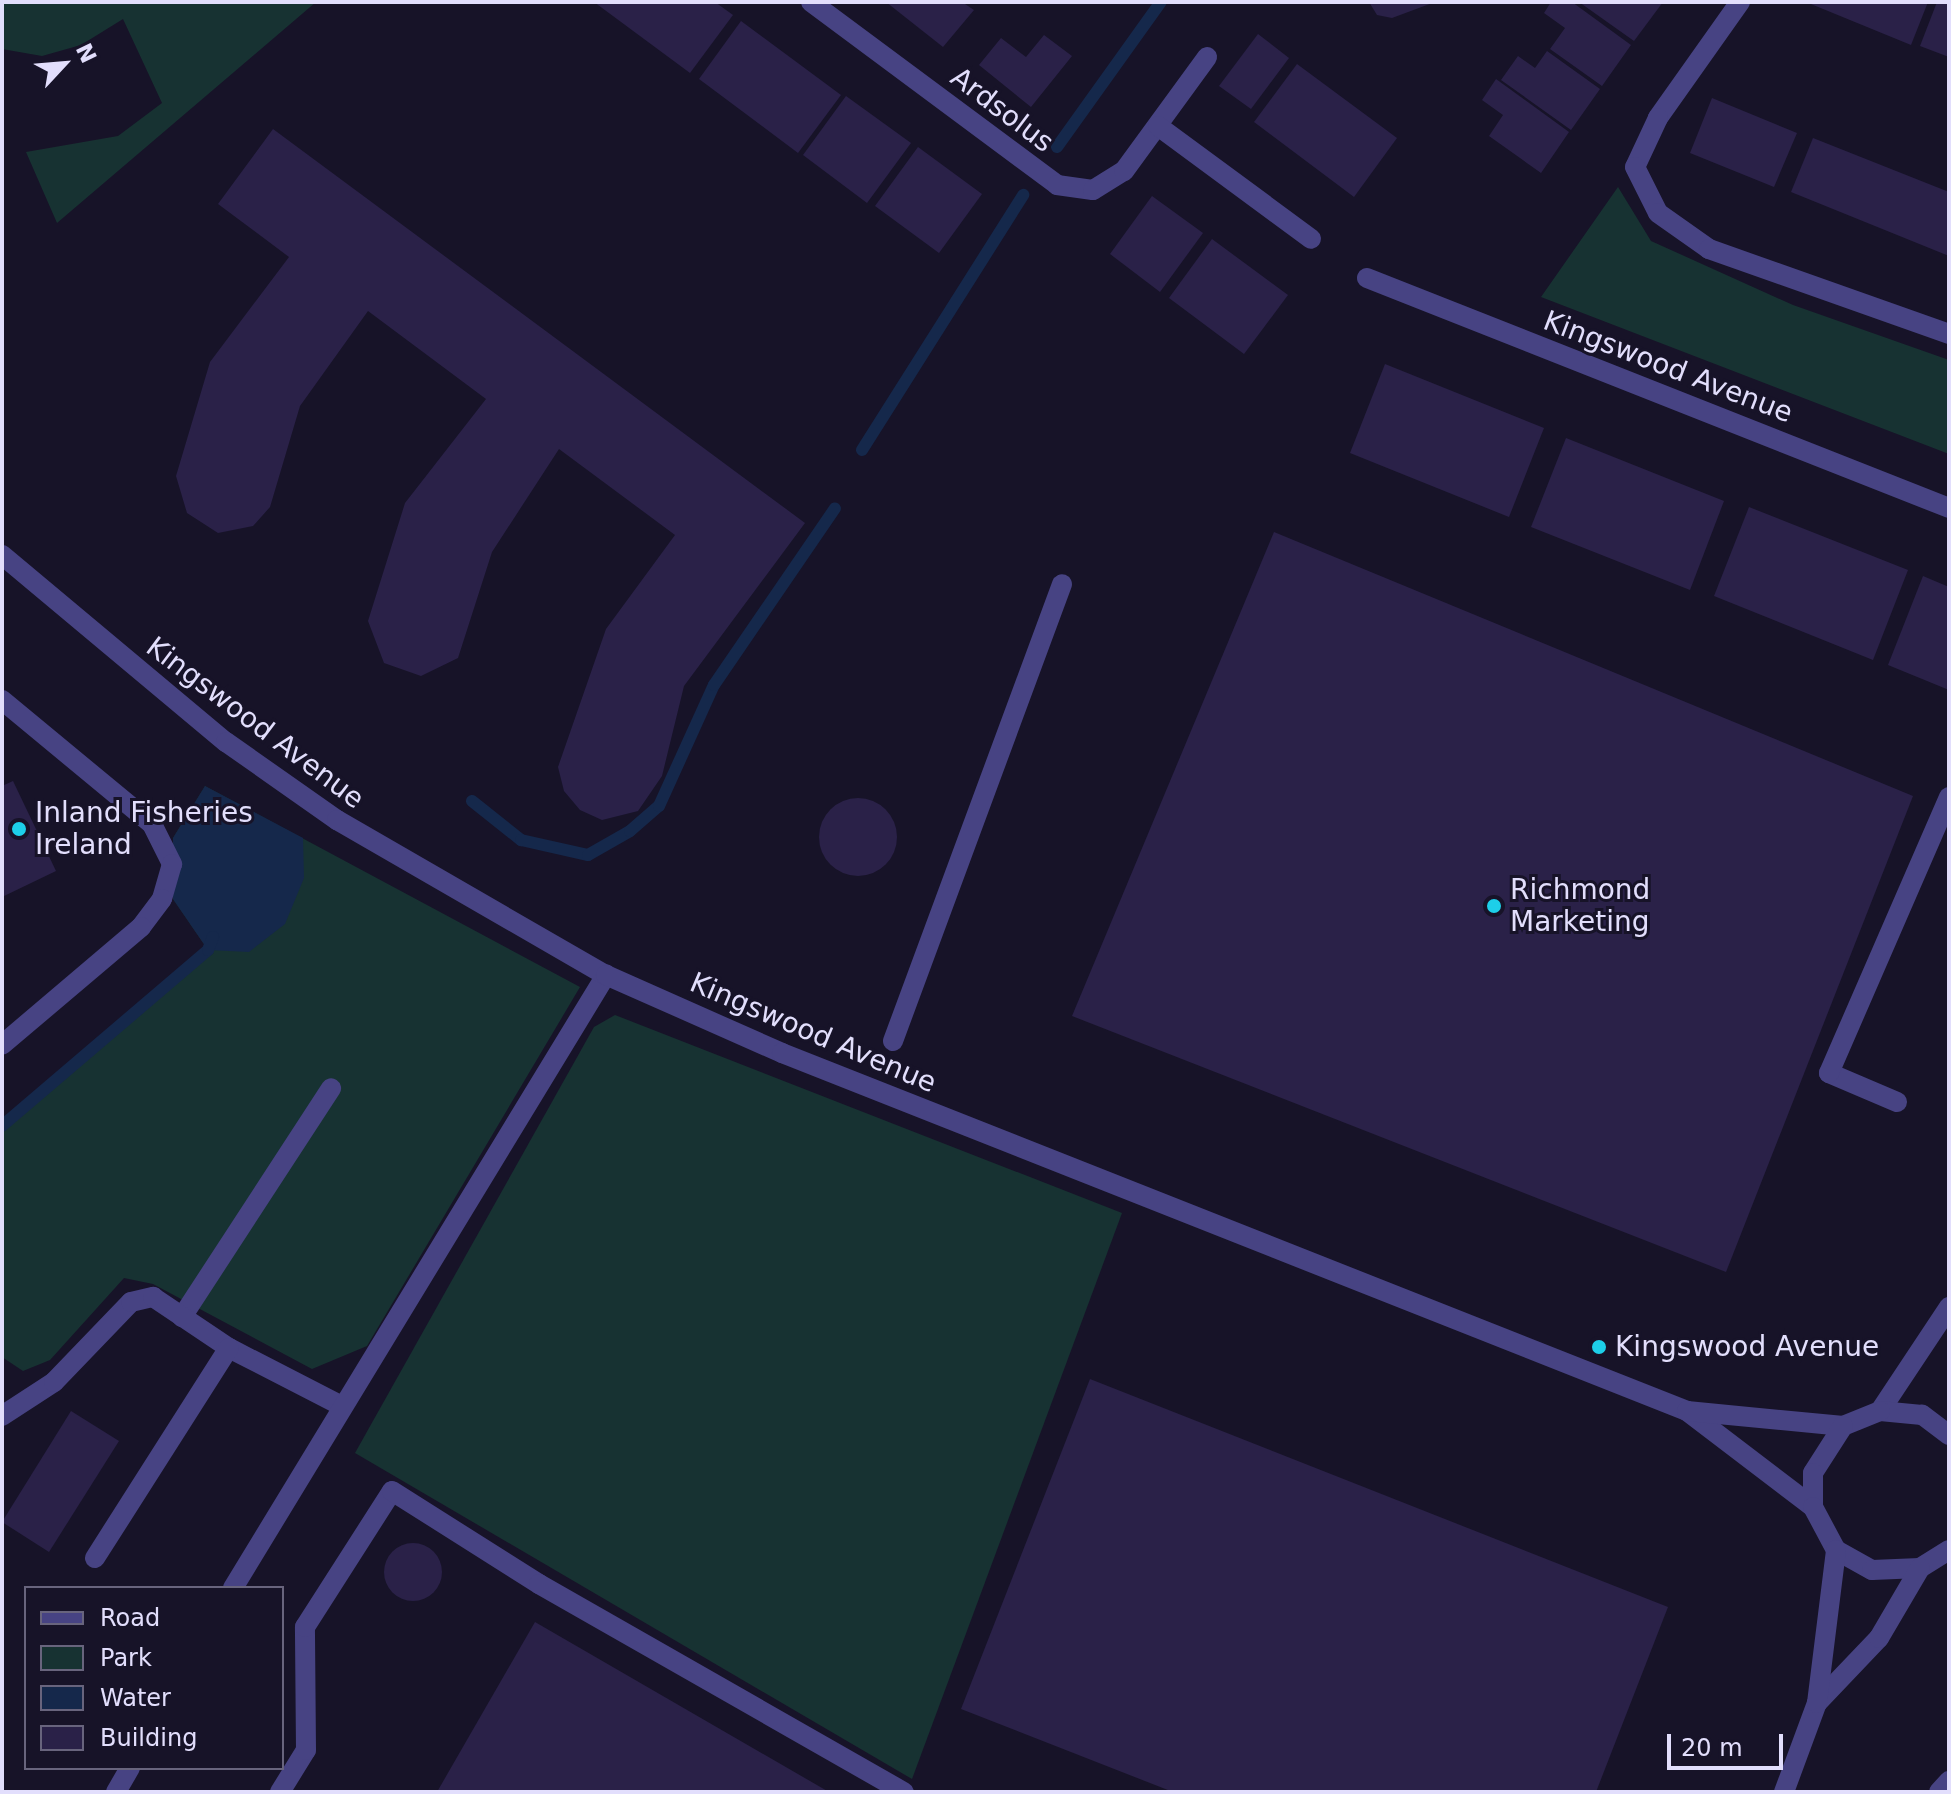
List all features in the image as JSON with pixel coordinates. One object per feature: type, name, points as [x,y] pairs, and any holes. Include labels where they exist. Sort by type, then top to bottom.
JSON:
[{"type":"street","name":"Ardsolus","points":[[811,2],[1057,185],[1093,190],[1124,171],[1207,57]]},
{"type":"street","points":[[1740,2],[1658,118],[1635,167],[1658,213],[1709,249],[1949,334]]},
{"type":"street","points":[[1158,126],[1311,239]]},
{"type":"street","name":"Kingswood Avenue","points":[[1367,278],[1949,508]]},
{"type":"street","name":"Kingswood Avenue","points":[[2,555],[214,732],[337,820],[606,975],[782,1053],[1687,1411],[1813,1507]]},
{"type":"street","points":[[893,1041],[1062,584]]},
{"type":"street","points":[[2,700],[152,824],[172,864],[162,899],[141,927],[2,1045]]},
{"type":"street","points":[[1897,1102],[1829,1073],[1949,797]]},
{"type":"street","points":[[234,1586],[340,1405],[606,975]]},
{"type":"street","points":[[182,1317],[331,1088]]},
{"type":"street","points":[[2,1416],[54,1382],[131,1302],[153,1297],[229,1348],[340,1405]]},
{"type":"street","points":[[1880,1411],[1949,1307]]},
{"type":"street","points":[[95,1558],[229,1348]]},
{"type":"street","name":"Kingswood Avenue","points":[[1687,1411],[1843,1426]]},
{"type":"street","points":[[1920,1568],[1872,1570],[1836,1550],[1813,1507],[1813,1473],[1843,1426],[1880,1411],[1922,1415],[1949,1435]]},
{"type":"street","points":[[280,1792],[306,1750],[305,1627],[392,1491],[539,1584],[904,1792]]},
{"type":"street","points":[[1784,1792],[1817,1703],[1836,1550]]},
{"type":"street","points":[[1817,1703],[1879,1638],[1920,1568],[1949,1550]]},
{"type":"street","points":[[116,1792],[129,1770]]},
{"type":"street","points":[[1939,1792],[1949,1781]]},
{"type":"green space","points":[[2,2],[316,2],[57,223],[26,152],[118,136],[162,103],[123,19],[81,45],[42,56],[2,49]]},
{"type":"green space","points":[[1618,187],[1651,241],[1793,305],[1949,360],[1949,454],[1541,297]]},
{"type":"green space","points":[[205,786],[580,987],[367,1346],[312,1369],[153,1284],[124,1278],[50,1360],[23,1371],[2,1357],[2,1126],[208,950],[173,899],[173,838]]},
{"type":"green space","points":[[615,1015],[1122,1213],[912,1779],[355,1453],[594,1027]]},
{"type":"water","points":[[205,786],[303,838],[304,878],[285,924],[249,952],[208,950],[173,899],[173,838]]},
{"type":"building","points":[[594,2],[715,2],[733,15],[690,73]]},
{"type":"building","points":[[886,2],[962,2],[974,10],[943,47]]},
{"type":"building","points":[[1369,2],[1435,2],[1392,18],[1377,15]]},
{"type":"building","points":[[1551,2],[1572,2],[1631,45],[1602,86],[1550,49],[1565,28],[1544,13]]},
{"type":"building","points":[[1579,2],[1663,2],[1634,41]]},
{"type":"building","points":[[1806,2],[1928,2],[1911,45]]},
{"type":"building","points":[[1937,2],[1949,2],[1949,57],[1920,46]]},
{"type":"building","points":[[741,21],[841,95],[798,153],[699,79]]},
{"type":"building","points":[[1258,34],[1289,58],[1251,109],[1219,86]]},
{"type":"building","points":[[1044,35],[1072,56],[1031,107],[979,65],[1001,38],[1026,57]]},
{"type":"building","points":[[1547,51],[1600,89],[1571,130],[1501,80],[1518,56],[1535,68]]},
{"type":"building","points":[[1297,64],[1397,138],[1354,197],[1254,122]]},
{"type":"building","points":[[1496,79],[1569,132],[1541,173],[1489,136],[1503,115],[1482,100]]},
{"type":"building","points":[[846,96],[911,143],[867,203],[803,155]]},
{"type":"building","points":[[1712,98],[1797,133],[1774,187],[1690,153]]},
{"type":"building","points":[[273,129],[805,523],[684,686],[662,776],[638,811],[602,820],[580,810],[564,791],[558,767],[606,629],[675,535],[559,449],[492,552],[458,658],[421,676],[384,663],[368,621],[405,503],[486,399],[368,311],[300,406],[270,507],[253,526],[218,533],[187,513],[176,476],[210,362],[289,257],[218,204]]},
{"type":"building","points":[[1813,138],[1949,192],[1949,256],[1791,192]]},
{"type":"building","points":[[918,147],[982,194],[939,253],[875,206]]},
{"type":"building","points":[[1152,196],[1203,233],[1160,292],[1110,254]]},
{"type":"building","points":[[1212,239],[1288,295],[1244,354],[1169,298]]},
{"type":"building","points":[[1385,364],[1544,428],[1509,517],[1350,453]]},
{"type":"building","points":[[1566,438],[1724,501],[1690,590],[1531,527]]},
{"type":"building","points":[[1749,507],[1908,570],[1873,660],[1714,596]]},
{"type":"building","name":"Richmond Marketing","points":[[1274,532],[1913,796],[1726,1272],[1072,1016]]},
{"type":"building","points":[[1923,576],[1949,587],[1949,690],[1888,665]]},
{"type":"building","name":"Inland Fisheries Ireland","points":[[13,781],[56,871],[2,897],[2,786]]},
{"type":"building","points":[[858,798],[873,801],[886,809],[894,822],[897,837],[894,852],[886,865],[873,873],[858,876],[843,873],[830,865],[822,852],[819,837],[822,822],[830,809],[843,801]]},
{"type":"building","points":[[1090,1379],[1668,1607],[1596,1792],[1173,1792],[961,1709]]},
{"type":"building","points":[[71,1411],[119,1441],[49,1552],[2,1522]]},
{"type":"building","points":[[413,1543],[433,1552],[442,1572],[433,1592],[413,1601],[393,1592],[384,1572],[393,1552]]},
{"type":"building","points":[[535,1622],[829,1792],[437,1792]]},
{"type":"waterway","points":[[1057,147],[1161,2]]},
{"type":"waterway","points":[[862,450],[1023,195]]},
{"type":"waterway","points":[[472,801],[521,840],[588,855],[630,831],[659,806],[714,685],[835,508]]},
{"type":"waterway","points":[[2,1126],[208,950],[213,937]]},
{"type":"place","name":"Inland Fisheries Ireland","points":[[19,829]]},
{"type":"place","name":"Richmond Marketing","points":[[1494,906]]},
{"type":"place","name":"Kingswood Avenue","points":[[1599,1347]]}]
